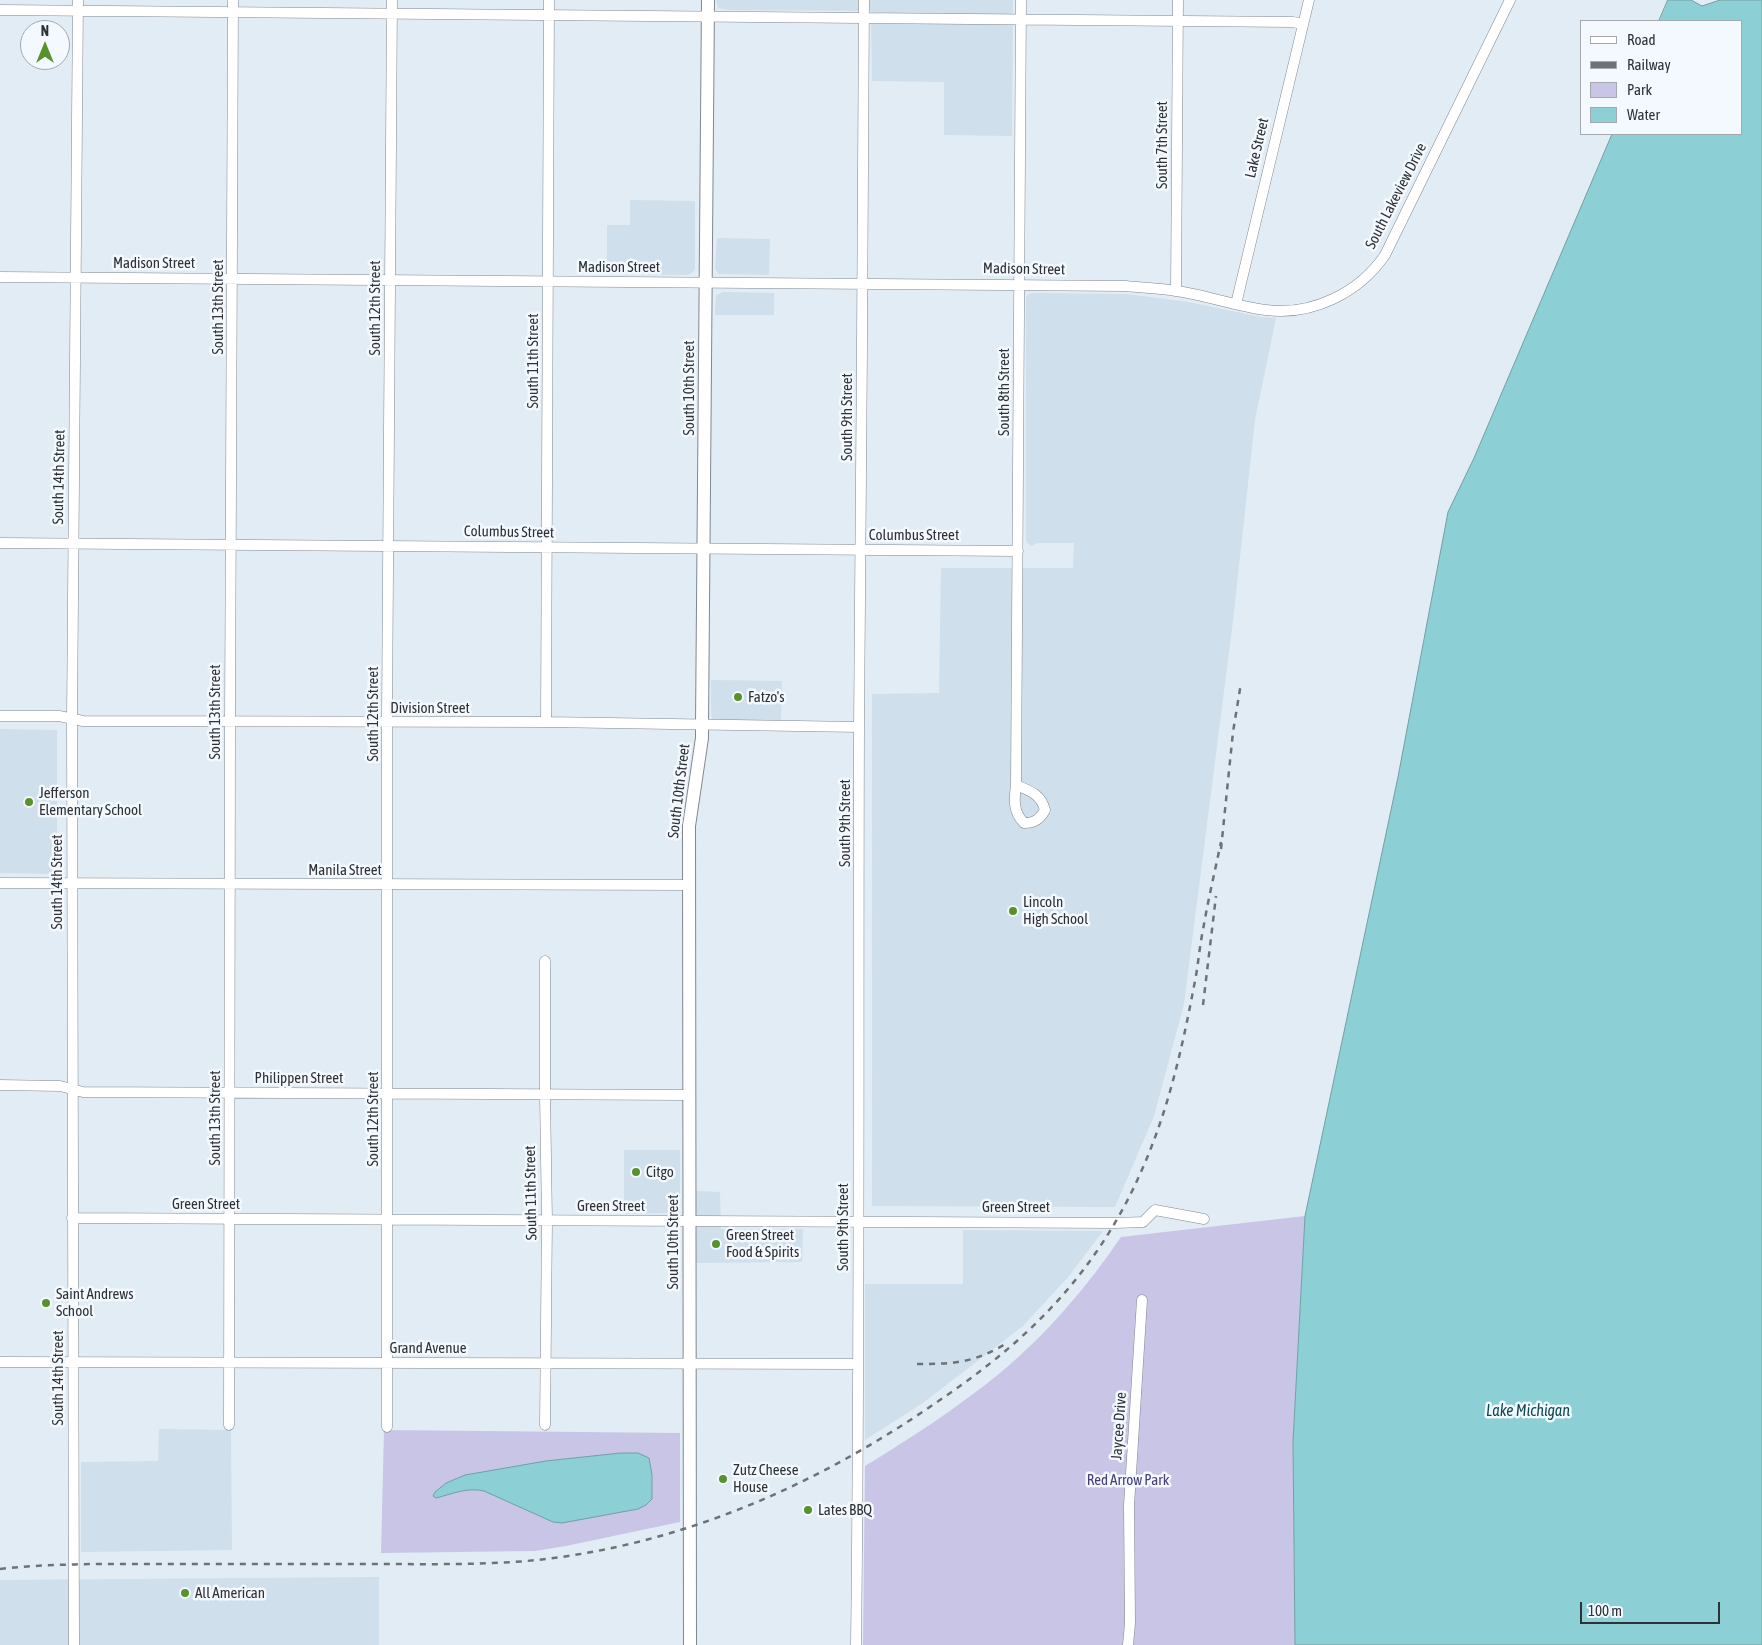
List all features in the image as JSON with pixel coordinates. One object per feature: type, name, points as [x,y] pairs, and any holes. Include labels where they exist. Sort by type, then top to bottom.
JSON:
[{"type":"street","name":"South 14th Street","points":[[74,1645],[72,719],[78,0]]},
{"type":"street","name":"South 13th Street","points":[[229,1425],[234,0]]},
{"type":"street","name":"South 12th Street","points":[[388,1427],[387,885],[392,0]]},
{"type":"street","name":"South 11th Street","points":[[546,722],[549,0]]},
{"type":"street","name":"South 10th Street","points":[[690,1645],[689,826],[702,738],[708,0]]},
{"type":"street","name":"South 9th Street","points":[[856,1645],[864,0]]},
{"type":"street","name":"South 8th Street","points":[[1016,784],[1021,0]]},
{"type":"street","name":"South 7th Street","points":[[1176,291],[1178,0]]},
{"type":"street","name":"Lake Street","points":[[1236,304],[1309,0]]},
{"type":"street","name":"South Lakeview Drive","points":[[1236,304],[1272,311],[1294,310],[1317,305],[1349,291],[1377,266],[1392,243],[1510,0]]},
{"type":"street","points":[[0,10],[549,16],[1021,18],[1293,22],[1302,24]]},
{"type":"street","name":"Madison Street","points":[[0,278],[233,278],[1126,286],[1176,291],[1236,304]]},
{"type":"street","name":"Columbus Street","points":[[0,543],[1018,551]]},
{"type":"street","name":"Division Street","points":[[0,716],[59,716],[83,721],[546,722],[860,727]]},
{"type":"street","name":"Manila Street","points":[[0,884],[689,885]]},
{"type":"street","name":"South 11th Street","points":[[545,961],[547,1220],[545,1425]]},
{"type":"street","name":"Philippen Street","points":[[0,1085],[60,1086],[83,1092],[689,1095]]},
{"type":"street","name":"Green Street","points":[[72,1218],[1143,1222],[1155,1210],[1204,1219]]},
{"type":"street","name":"Jaycee Drive","points":[[1128,1645],[1130,1622],[1129,1505],[1142,1300]]},
{"type":"street","name":"Grand Avenue","points":[[0,1362],[857,1364]]},
{"type":"shaded area","points":[[716,0],[1013,0],[1012,136],[944,135],[944,82],[872,81],[871,11],[728,10],[718,8]]},
{"type":"shaded area","points":[[630,200],[695,201],[695,268],[693,272],[688,275],[607,274],[607,225],[630,225]]},
{"type":"shaded area","points":[[717,238],[770,239],[769,275],[719,274],[715,269]]},
{"type":"shaded area","points":[[723,292],[774,293],[774,315],[715,315],[716,295]]},
{"type":"shaded area","name":"Lincoln High School","points":[[1029,294],[1126,294],[1189,302],[1261,317],[1276,318],[1255,420],[1233,621],[1184,1004],[1154,1116],[1115,1207],[872,1206],[872,694],[939,693],[941,568],[1073,568],[1074,543],[1037,543],[1032,546],[1026,541],[1026,298]]},
{"type":"shaded area","points":[[711,680],[782,681],[781,722],[712,720]]},
{"type":"shaded area","name":"Jefferson Elementary School","points":[[0,729],[57,730],[57,874],[0,873]]},
{"type":"shaded area","points":[[624,1150],[680,1150],[680,1205],[678,1213],[624,1214]]},
{"type":"shaded area","points":[[696,1191],[720,1192],[721,1229],[803,1229],[802,1262],[696,1263]]},
{"type":"shaded area","points":[[963,1230],[1103,1231],[1069,1276],[1023,1326],[923,1403],[865,1440],[865,1284],[963,1284]]},
{"type":"shaded area","points":[[159,1429],[231,1430],[232,1550],[81,1552],[81,1462],[158,1461]]},
{"type":"shaded area","points":[[379,1577],[379,1645],[0,1645],[0,1580]]},
{"type":"green space","name":"Red Arrow Park","points":[[1305,1216],[1293,1442],[1295,1645],[863,1645],[865,1466],[917,1433],[984,1386],[1034,1343],[1080,1292],[1121,1237]]},
{"type":"green space","points":[[384,1430],[680,1433],[680,1522],[535,1551],[381,1553]]},
{"type":"water","name":"Lake Michigan","points":[[1668,0],[1691,0],[1702,6],[1720,0],[1762,0],[1762,1645],[1295,1645],[1293,1442],[1305,1216],[1398,777],[1448,512],[1474,458],[1612,135],[1742,135],[1742,20],[1659,20]]},
{"type":"water","points":[[638,1453],[649,1458],[652,1475],[652,1499],[638,1509],[562,1523],[553,1522],[484,1491],[466,1490],[436,1498],[433,1496],[446,1483],[465,1475],[546,1461]]},
{"type":"railway","points":[[1221,849],[1233,732],[1241,683]]},
{"type":"railway","points":[[0,1569],[102,1564],[477,1564],[571,1556],[627,1545],[682,1529],[736,1510],[789,1488],[840,1462],[889,1433],[967,1381],[1010,1347],[1037,1322],[1077,1278],[1101,1246],[1122,1211],[1150,1152],[1173,1082],[1189,1010],[1200,944],[1221,842]]},
{"type":"railway","points":[[1203,1005],[1216,896]]},
{"type":"railway","points":[[917,1364],[942,1364],[964,1361],[984,1355],[1007,1343]]},
{"type":"place","name":"Fatzo's","points":[[738,697]]},
{"type":"place","name":"Jefferson Elementary School","points":[[29,802]]},
{"type":"place","name":"Lincoln High School","points":[[1013,911]]},
{"type":"place","name":"Citgo","points":[[636,1172]]},
{"type":"place","name":"Green Street Food & Spirits","points":[[716,1244]]},
{"type":"place","name":"Saint Andrews School","points":[[46,1303]]},
{"type":"place","name":"Zutz Cheese House","points":[[723,1479]]},
{"type":"place","name":"Lates BBQ","points":[[808,1510]]},
{"type":"place","name":"All American","points":[[185,1593]]}]
